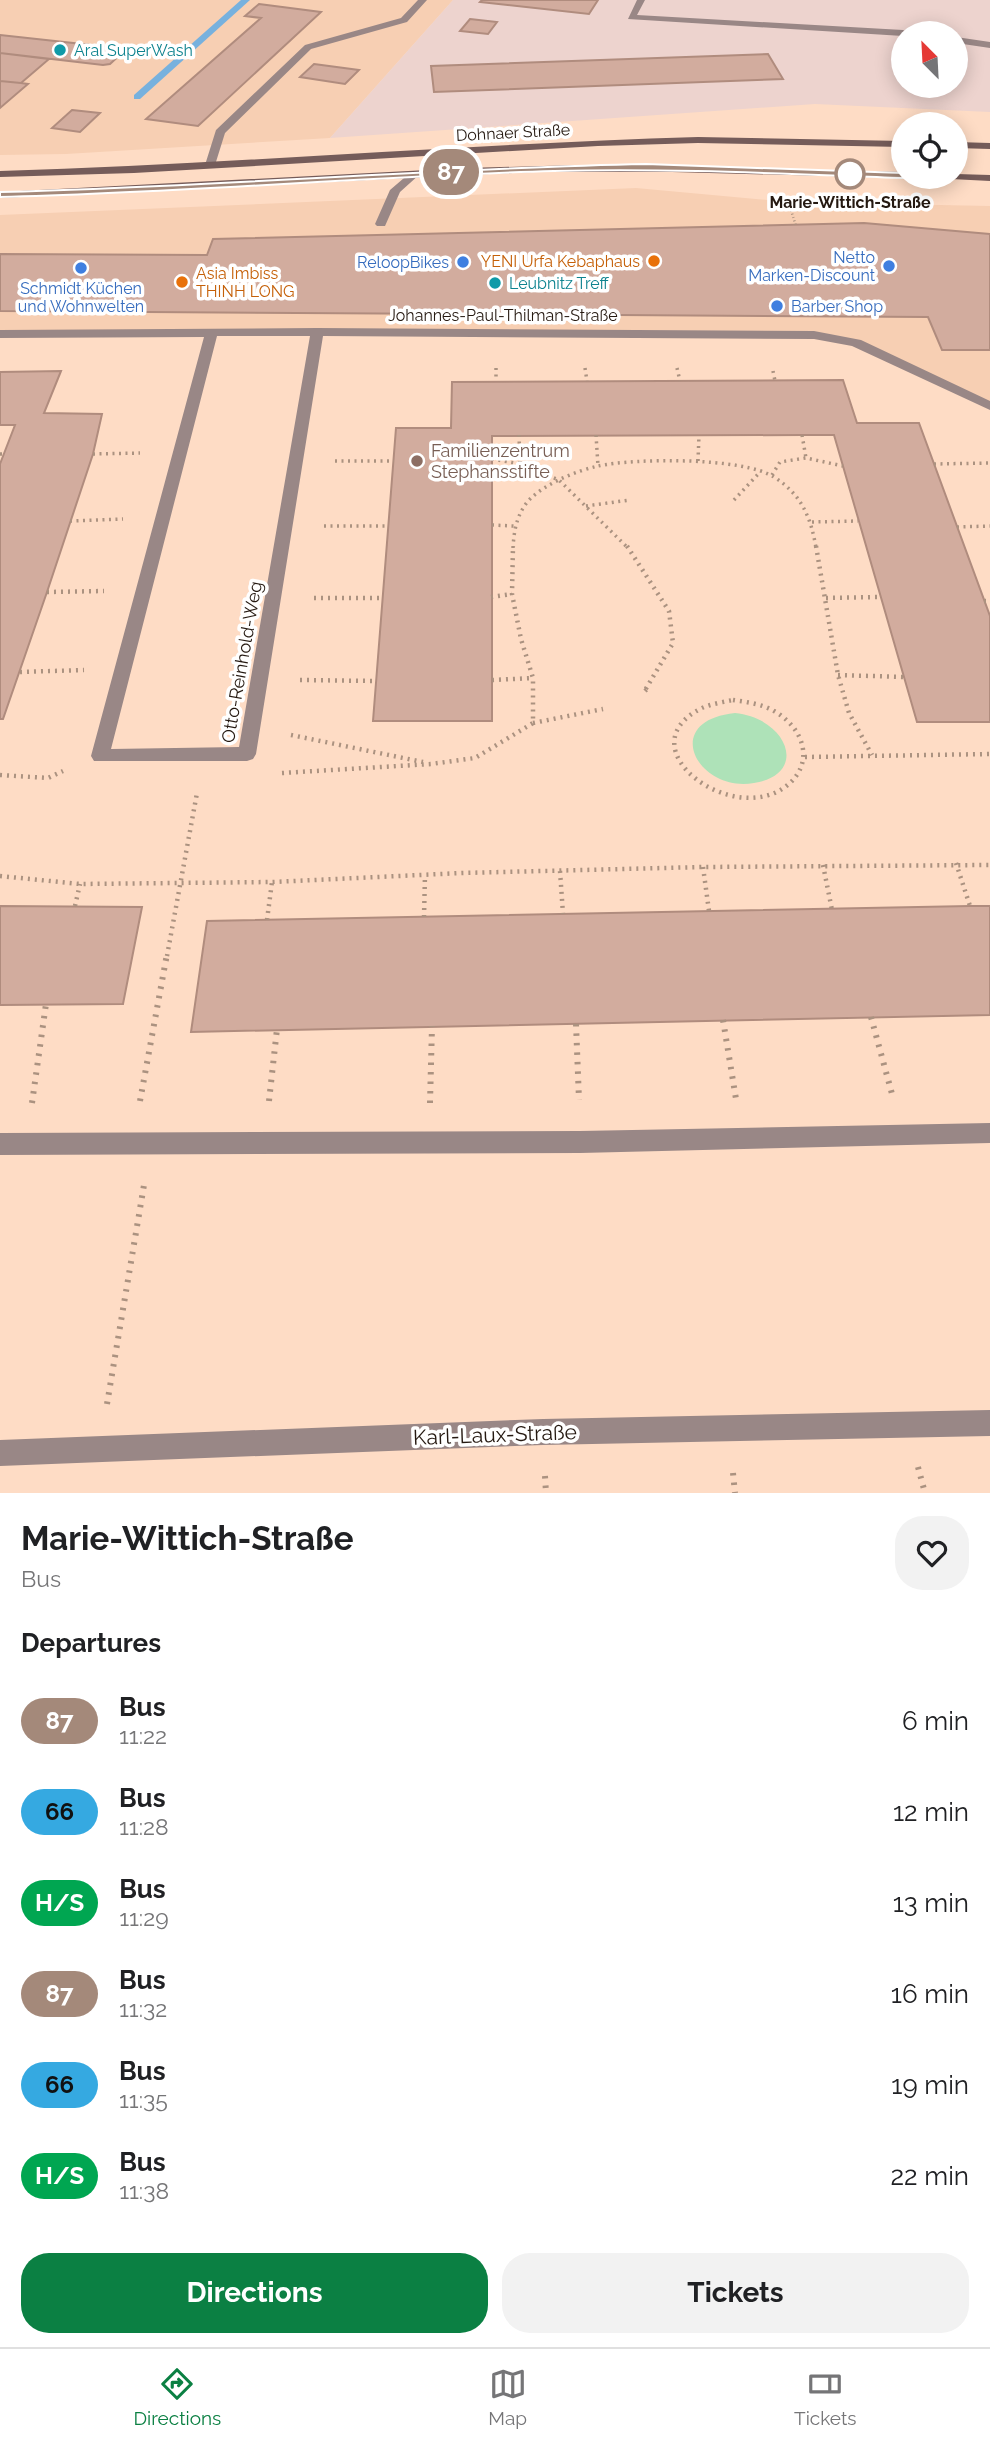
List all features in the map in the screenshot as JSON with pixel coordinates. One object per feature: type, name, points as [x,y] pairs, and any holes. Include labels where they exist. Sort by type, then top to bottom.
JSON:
[{"type":"main road","name":"Dohnaer Straße","points":[[0,174],[598,143],[698,140],[891,144]]},
{"type":"main road","points":[[968,145],[990,146]]},
{"type":"main road","points":[[0,195],[92,193],[415,174],[646,167],[891,175]]},
{"type":"main road","points":[[968,177],[990,178]]},
{"type":"street","points":[[210,165],[220,132],[308,47],[404,20],[423,0]]},
{"type":"street","points":[[641,0],[631,17],[891,32]]},
{"type":"street","points":[[968,42],[990,45]]},
{"type":"street","points":[[381,224],[395,190],[415,174]]},
{"type":"street","points":[[100,756],[212,332]]},
{"type":"street","name":"Johannes-Paul-Thilman-Straße","points":[[0,334],[317,332],[814,335],[856,343],[990,406]]},
{"type":"street","name":"Otto-Reinhold-Weg","points":[[100,756],[247,754],[317,332]]},
{"type":"street","points":[[0,1144],[580,1142],[990,1133]]},
{"type":"street","name":"Karl-Laux-Straße","points":[[0,1453],[542,1432],[990,1423]]},
{"type":"path","points":[[519,435],[520,464]]},
{"type":"path","points":[[596,435],[598,466]]},
{"type":"path","points":[[698,461],[699,435]]},
{"type":"path","points":[[802,435],[806,458]]},
{"type":"path","points":[[93,454],[179,453]]},
{"type":"path","points":[[772,475],[780,462],[806,458],[843,466]]},
{"type":"path","points":[[492,459],[520,464],[559,480],[628,547],[669,611],[673,643],[644,692],[648,688]]},
{"type":"path","points":[[295,461],[394,461]]},
{"type":"path","points":[[533,723],[533,678],[521,639],[512,594],[514,526],[530,499],[559,480],[598,466],[656,461],[733,464],[772,475],[797,495],[812,522],[838,675],[849,713],[872,755]]},
{"type":"path","points":[[934,464],[990,463]]},
{"type":"path","points":[[734,500],[760,472]]},
{"type":"path","points":[[585,506],[629,500]]},
{"type":"path","points":[[70,521],[162,518]]},
{"type":"path","points":[[812,522],[858,521]]},
{"type":"path","points":[[492,525],[514,526]]},
{"type":"path","points":[[284,526],[389,526]]},
{"type":"path","points":[[957,527],[990,526]]},
{"type":"path","points":[[47,592],[143,590]]},
{"type":"path","points":[[491,597],[512,594]]},
{"type":"path","points":[[273,597],[383,598]]},
{"type":"path","points":[[826,598],[880,597]]},
{"type":"path","points":[[20,672],[123,669]]},
{"type":"path","points":[[838,675],[904,677]]},
{"type":"path","points":[[492,680],[533,678]]},
{"type":"path","points":[[259,680],[376,681]]},
{"type":"path","points":[[742,701],[776,712],[790,723],[800,736],[805,757],[797,778],[776,793],[755,798],[730,797],[696,782],[678,762],[673,742],[682,720],[695,709],[711,703],[742,701]]},
{"type":"path","points":[[247,754],[281,773],[431,764],[475,758],[533,723],[603,709]]},
{"type":"path","points":[[251,727],[431,764]]},
{"type":"path","points":[[99,1449],[142,1143],[203,754]]},
{"type":"path","points":[[805,757],[990,754]]},
{"type":"path","points":[[0,775],[48,778],[100,756]]},
{"type":"path","points":[[956,863],[970,906]]},
{"type":"path","points":[[823,864],[832,910]]},
{"type":"path","points":[[0,876],[80,884],[272,882],[823,864],[990,865]]},
{"type":"path","points":[[703,867],[709,911]]},
{"type":"path","points":[[560,871],[563,914]]},
{"type":"path","points":[[424,918],[425,875]]},
{"type":"path","points":[[267,920],[272,882]]},
{"type":"path","points":[[75,906],[80,884]]},
{"type":"path","points":[[27,1144],[46,1004]]},
{"type":"path","points":[[871,1017],[903,1134]]},
{"type":"path","points":[[723,1020],[743,1140]]},
{"type":"path","points":[[576,1024],[580,1142]]},
{"type":"path","points":[[430,1107],[432,1027]]},
{"type":"path","points":[[269,1099],[277,1029]]},
{"type":"shaded area","points":[[0,0],[453,0],[330,138],[66,154],[0,155]]},
{"type":"shaded area","points":[[453,0],[990,0],[990,112],[815,104],[330,138]]},
{"type":"shaded area","points":[[636,188],[789,202],[990,206],[990,406],[856,343],[831,337],[0,334],[0,215]]},
{"type":"green space","points":[[735,713],[753,717],[779,735],[785,746],[786,758],[782,769],[771,778],[754,783],[734,783],[717,777],[703,767],[695,755],[693,741],[698,729],[712,719]]},
{"type":"building","points":[[598,0],[589,14],[480,2]]},
{"type":"building","points":[[259,4],[321,12],[198,126],[146,119],[261,18],[245,16]]},
{"type":"building","points":[[470,19],[497,22],[488,34],[460,31]]},
{"type":"building","name":"Aral SuperWash","points":[[0,35],[119,48],[123,52],[110,64],[103,65],[0,53]]},
{"type":"building","points":[[0,53],[49,59],[21,83],[0,81]]},
{"type":"building","points":[[768,54],[783,79],[434,92],[431,66]]},
{"type":"building","points":[[314,64],[359,70],[345,84],[300,77]]},
{"type":"building","points":[[0,81],[21,83],[28,84],[0,108]]},
{"type":"building","points":[[72,110],[100,113],[80,132],[52,128]]},
{"type":"building","name":"Leubnitz Treff","points":[[864,223],[990,234],[990,350],[942,350],[928,317],[0,311],[0,254],[207,255],[213,239]]},
{"type":"building","points":[[61,371],[44,413],[102,414],[93,454],[47,592],[3,719],[0,719],[0,464],[15,425],[0,425],[0,372]]},
{"type":"building","points":[[843,380],[857,423],[919,423],[990,616],[990,722],[917,722],[834,435],[492,436],[492,721],[373,721],[396,428],[451,428],[452,382]]},
{"type":"building","points":[[0,906],[142,907],[123,1004],[0,1005]]},
{"type":"building","points":[[990,906],[990,1015],[191,1032],[207,921]]},
{"type":"waterway","points":[[137,97],[246,0]]},
{"type":"bus line","name":"87","points":[[0,195],[92,193],[415,174],[554,169],[646,167],[891,175]]},
{"type":"place","name":"Aral SuperWash","points":[[60,50]]},
{"type":"place","name":"Marie-Wittich-Straße","points":[[850,174]]},
{"type":"place","name":"YENI Urfa Kebaphaus","points":[[654,261]]},
{"type":"place","name":"ReloopBikes","points":[[463,262]]},
{"type":"place","name":"Netto Marken-Discount","points":[[889,266]]},
{"type":"place","name":"Schmidt Küchen und Wohnwelten","points":[[81,268]]},
{"type":"place","name":"Asia Imbiss THINH LONG","points":[[182,282]]},
{"type":"place","name":"Leubnitz Treff","points":[[495,283]]},
{"type":"place","name":"Barber Shop","points":[[777,306]]},
{"type":"place","name":"Familienzentrum Stephansstifte","points":[[417,461]]}]
